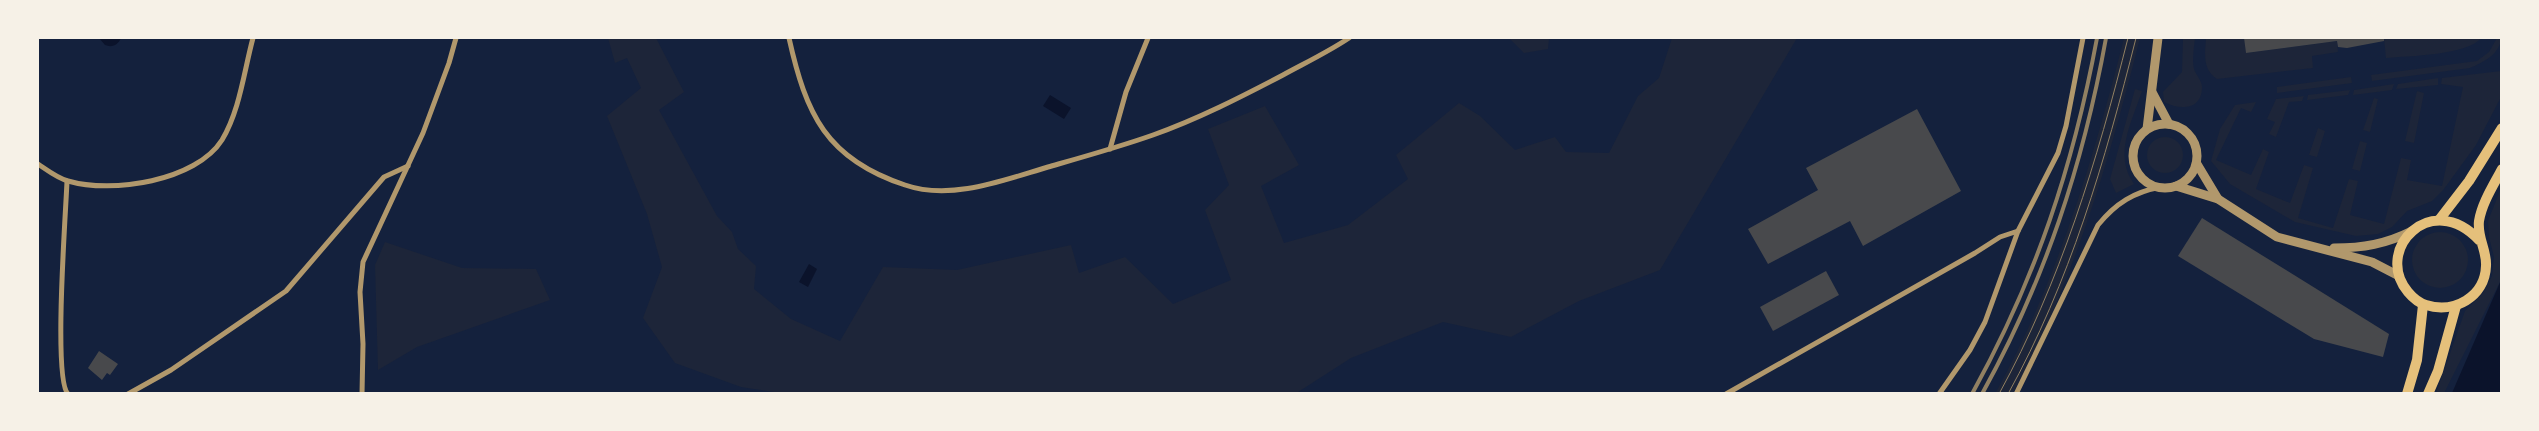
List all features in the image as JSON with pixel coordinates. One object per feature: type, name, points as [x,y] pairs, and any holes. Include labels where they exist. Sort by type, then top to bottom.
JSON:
[{"type":"main road","points":[[2439,220],[2502,128]]},
{"type":"main road","points":[[2479,240],[2479,222],[2483,206],[2502,169]]},
{"type":"main road","points":[[2439,220],[2456,222],[2468,228],[2479,240],[2486,255],[2484,277],[2476,292],[2456,306],[2438,309],[2423,305],[2413,298],[2403,286],[2399,276],[2397,261],[2402,244],[2412,231],[2429,222],[2439,220]]},
{"type":"main road","points":[[2407,394],[2417,360],[2423,305]]},
{"type":"main road","points":[[2428,394],[2438,371],[2456,306]]},
{"type":"street","points":[[38,164],[67,181],[112,185],[162,180],[186,170],[210,155],[231,123],[253,38]]},
{"type":"street","points":[[362,394],[363,344],[360,292],[363,262],[423,133],[456,38]]},
{"type":"street","points":[[789,38],[802,91],[808,106],[824,132],[842,151],[857,163],[906,186],[940,190],[971,187],[1110,149],[1191,120],[1275,79],[1348,38]]},
{"type":"street","points":[[1110,149],[1126,92],[1148,38]]},
{"type":"street","points":[[1939,394],[1970,350],[1984,322],[2018,231],[2058,153],[2066,126],[2083,38]]},
{"type":"street","points":[[2158,38],[2147,129],[2137,141],[2133,156],[2137,170],[2147,182],[2162,187]]},
{"type":"street","points":[[2152,92],[2169,124],[2189,134],[2196,148],[2197,164],[2218,199]]},
{"type":"street","points":[[2147,129],[2169,124]]},
{"type":"street","points":[[2176,186],[2190,176],[2197,164]]},
{"type":"street","points":[[128,394],[171,370],[286,291],[384,177],[408,166]]},
{"type":"street","points":[[67,181],[61,373],[64,390],[68,394]]},
{"type":"street","points":[[2016,394],[2098,225],[2108,213],[2135,193],[2176,186],[2218,199],[2277,237],[2372,262],[2399,276]]},
{"type":"street","points":[[1726,394],[1975,253],[2000,236],[2018,231]]},
{"type":"street","points":[[2321,248],[2374,246],[2394,240],[2412,231]]},
{"type":"shaded area","points":[[99,38],[121,38],[116,44],[110,46],[105,45]]},
{"type":"shaded area","points":[[608,38],[656,38],[684,92],[659,110],[717,216],[732,232],[738,249],[756,266],[754,289],[791,319],[840,341],[883,267],[957,270],[1071,245],[1079,273],[1125,257],[1173,304],[1231,280],[1205,210],[1229,185],[1208,129],[1265,106],[1299,165],[1261,186],[1284,243],[1348,225],[1408,179],[1396,155],[1459,103],[1480,116],[1515,150],[1555,137],[1566,152],[1609,153],[1638,96],[1659,78],[1672,38],[1797,38],[1660,270],[1579,301],[1511,337],[1443,322],[1351,358],[1295,394],[788,394],[741,387],[675,363],[643,318],[662,267],[647,214],[607,116],[641,88],[627,58],[615,63]]},
{"type":"shaded area","points":[[1509,38],[1549,38],[1548,49],[1524,53]]},
{"type":"shaded area","points":[[2124,38],[2140,38],[2116,130],[2088,220],[2054,308],[2035,351],[2013,393],[1995,394],[2017,352],[2055,265],[2086,175]]},
{"type":"shaded area","points":[[2183,38],[2195,38],[2193,65],[2202,87],[2198,101],[2183,107],[2164,102],[2163,92],[2182,72]]},
{"type":"shaded area","points":[[2206,38],[2244,38],[2246,53],[2337,41],[2338,52],[2312,56],[2313,68],[2217,79],[2212,75],[2207,66],[2205,55]]},
{"type":"shaded area","points":[[2384,38],[2481,38],[2474,44],[2464,48],[2437,54],[2386,58]]},
{"type":"shaded area","points":[[2497,38],[2501,38],[2498,49],[2486,60],[2470,68],[2372,81],[2371,75],[2477,61],[2489,52]]},
{"type":"shaded area","points":[[2501,71],[2501,97],[2476,145],[2444,189],[2432,201],[2407,211],[2392,227],[2378,234],[2356,236],[2295,222],[2230,184],[2211,161],[2220,129],[2235,105],[2256,102],[2251,112],[2241,108],[2216,160],[2251,175],[2263,149],[2269,152],[2256,189],[2290,203],[2304,165],[2313,168],[2298,218],[2333,228],[2349,179],[2358,181],[2350,215],[2384,224],[2401,158],[2411,160],[2407,180],[2442,186],[2463,87],[2441,84],[2442,78]]},
{"type":"shaded area","points":[[2351,77],[2352,83],[2277,93],[2277,87]]},
{"type":"shaded area","points":[[2438,78],[2438,85],[2396,89],[2398,84]]},
{"type":"shaded area","points":[[2394,84],[2392,90],[2353,95],[2354,90]]},
{"type":"shaded area","points":[[2135,89],[2142,91],[2126,138],[2125,150],[2128,173],[2134,184],[2116,193],[2110,179]]},
{"type":"shaded area","points":[[2350,90],[2348,95],[2307,100],[2308,95]]},
{"type":"shaded area","points":[[2417,91],[2424,93],[2414,143],[2405,141]]},
{"type":"shaded area","points":[[1050,95],[1071,108],[1064,119],[1043,106]]},
{"type":"shaded area","points":[[2304,96],[2302,101],[2289,102],[2276,137],[2269,134],[2275,122],[2267,119],[2276,99]]},
{"type":"shaded area","points":[[2374,98],[2378,99],[2370,132],[2363,130]]},
{"type":"shaded area","points":[[2318,128],[2325,131],[2317,157],[2309,155]]},
{"type":"shaded area","points":[[2165,137],[2178,142],[2183,155],[2178,168],[2165,173],[2152,168],[2147,155],[2152,142]]},
{"type":"shaded area","points":[[2360,141],[2367,143],[2360,171],[2352,169]]},
{"type":"shaded area","points":[[2501,188],[2501,280],[2444,393],[2436,393],[2465,311],[2483,293],[2492,276],[2494,257],[2489,237],[2488,221]]},
{"type":"shaded area","points":[[2434,232],[2446,232],[2460,240],[2468,254],[2466,271],[2460,280],[2446,288],[2434,288],[2424,283],[2417,276],[2412,266],[2412,254],[2417,244],[2424,237]]},
{"type":"shaded area","points":[[385,242],[462,268],[536,269],[550,300],[417,347],[378,370],[375,265]]},
{"type":"shaded area","points":[[809,264],[817,269],[808,287],[799,282]]},
{"type":"shaded area","points":[[2501,280],[2501,393],[2452,393]]},
{"type":"building","points":[[2244,38],[2384,38],[2384,41],[2347,48],[2338,47],[2337,41],[2246,53]]},
{"type":"building","points":[[1917,109],[1961,191],[1863,246],[1850,221],[1768,264],[1748,229],[1818,190],[1806,168]]},
{"type":"building","points":[[2202,218],[2389,334],[2383,357],[2314,339],[2178,256]]},
{"type":"building","points":[[1826,271],[1839,295],[1773,331],[1760,307]]},
{"type":"building","points":[[99,351],[118,364],[110,375],[107,373],[102,380],[88,368]]},
{"type":"tram line","points":[[1999,394],[2041,308],[2075,220],[2090,175],[2128,38]]},
{"type":"tram line","points":[[2008,394],[2030,352],[2068,265],[2112,130],[2136,38]]},
{"type":"railway","points":[[1972,394],[2015,308],[2050,221],[2076,132],[2097,38]]},
{"type":"railway","points":[[1982,394],[2025,308],[2059,221],[2086,131],[2106,38]]}]
